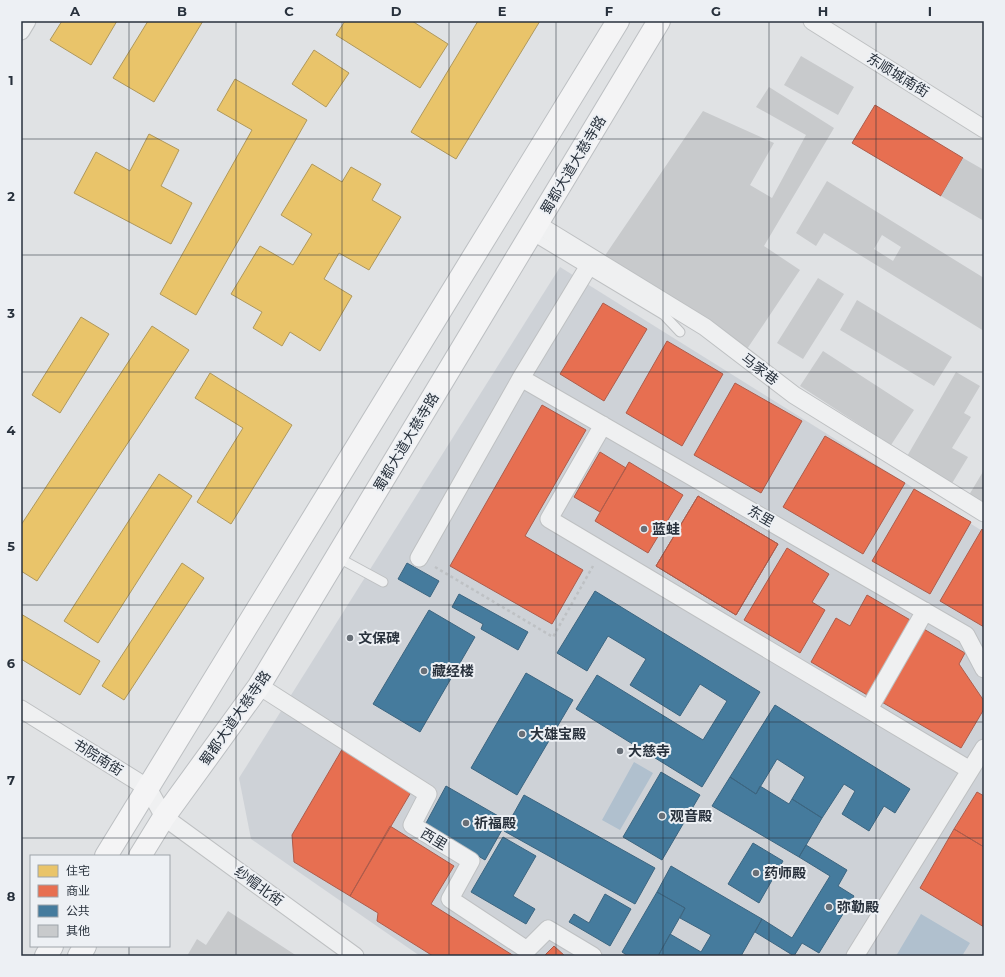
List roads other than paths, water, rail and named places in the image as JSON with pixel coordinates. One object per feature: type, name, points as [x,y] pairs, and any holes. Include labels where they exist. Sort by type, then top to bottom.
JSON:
[{"type":"main road","points":[[107,855],[618,21]]},
{"type":"main road","name":"蜀都大道大慈寺路","points":[[141,855],[164,817],[259,686],[660,21]]},
{"type":"main road","points":[[46,956],[51,947]]},
{"type":"main road","points":[[79,956],[84,947]]},
{"type":"street","points":[[21,31],[27,21]]},
{"type":"street","name":"东顺城南街","points":[[812,21],[984,129]]},
{"type":"street","name":"马家巷","points":[[534,229],[705,327],[794,395],[984,513]]},
{"type":"street","points":[[420,558],[521,378],[587,268]]},
{"type":"street","name":"东里","points":[[521,378],[966,635],[984,669]]},
{"type":"street","points":[[603,425],[549,519],[970,770]]},
{"type":"street","points":[[869,709],[925,611]]},
{"type":"street","name":"西里","points":[[259,686],[428,794],[412,825],[472,861],[450,899],[527,950],[548,929],[593,956]]},
{"type":"street","name":"书院南街","points":[[21,710],[148,788],[164,817]]},
{"type":"street","points":[[855,956],[984,748]]},
{"type":"street","name":"纱帽北街","points":[[164,817],[355,956]]},
{"type":"lane","points":[[534,229],[587,268],[664,315],[680,332]]},
{"type":"lane","points":[[337,557],[383,582]]},
{"type":"water","points":[[634,762],[653,773],[620,830],[602,820]]},
{"type":"water","points":[[921,914],[970,943],[962,956],[896,956]]},
{"type":"place","name":"蓝蛙","points":[[644,529]]},
{"type":"place","name":"文保碑","points":[[350,638]]},
{"type":"place","name":"藏经楼","points":[[424,671]]},
{"type":"place","name":"大雄宝殿","points":[[522,734]]},
{"type":"place","name":"大慈寺","points":[[620,751]]},
{"type":"place","name":"观音殿","points":[[662,816]]},
{"type":"place","name":"祈福殿","points":[[466,823]]},
{"type":"place","name":"药师殿","points":[[756,873]]},
{"type":"place","name":"弥勒殿","points":[[829,907]]}]
